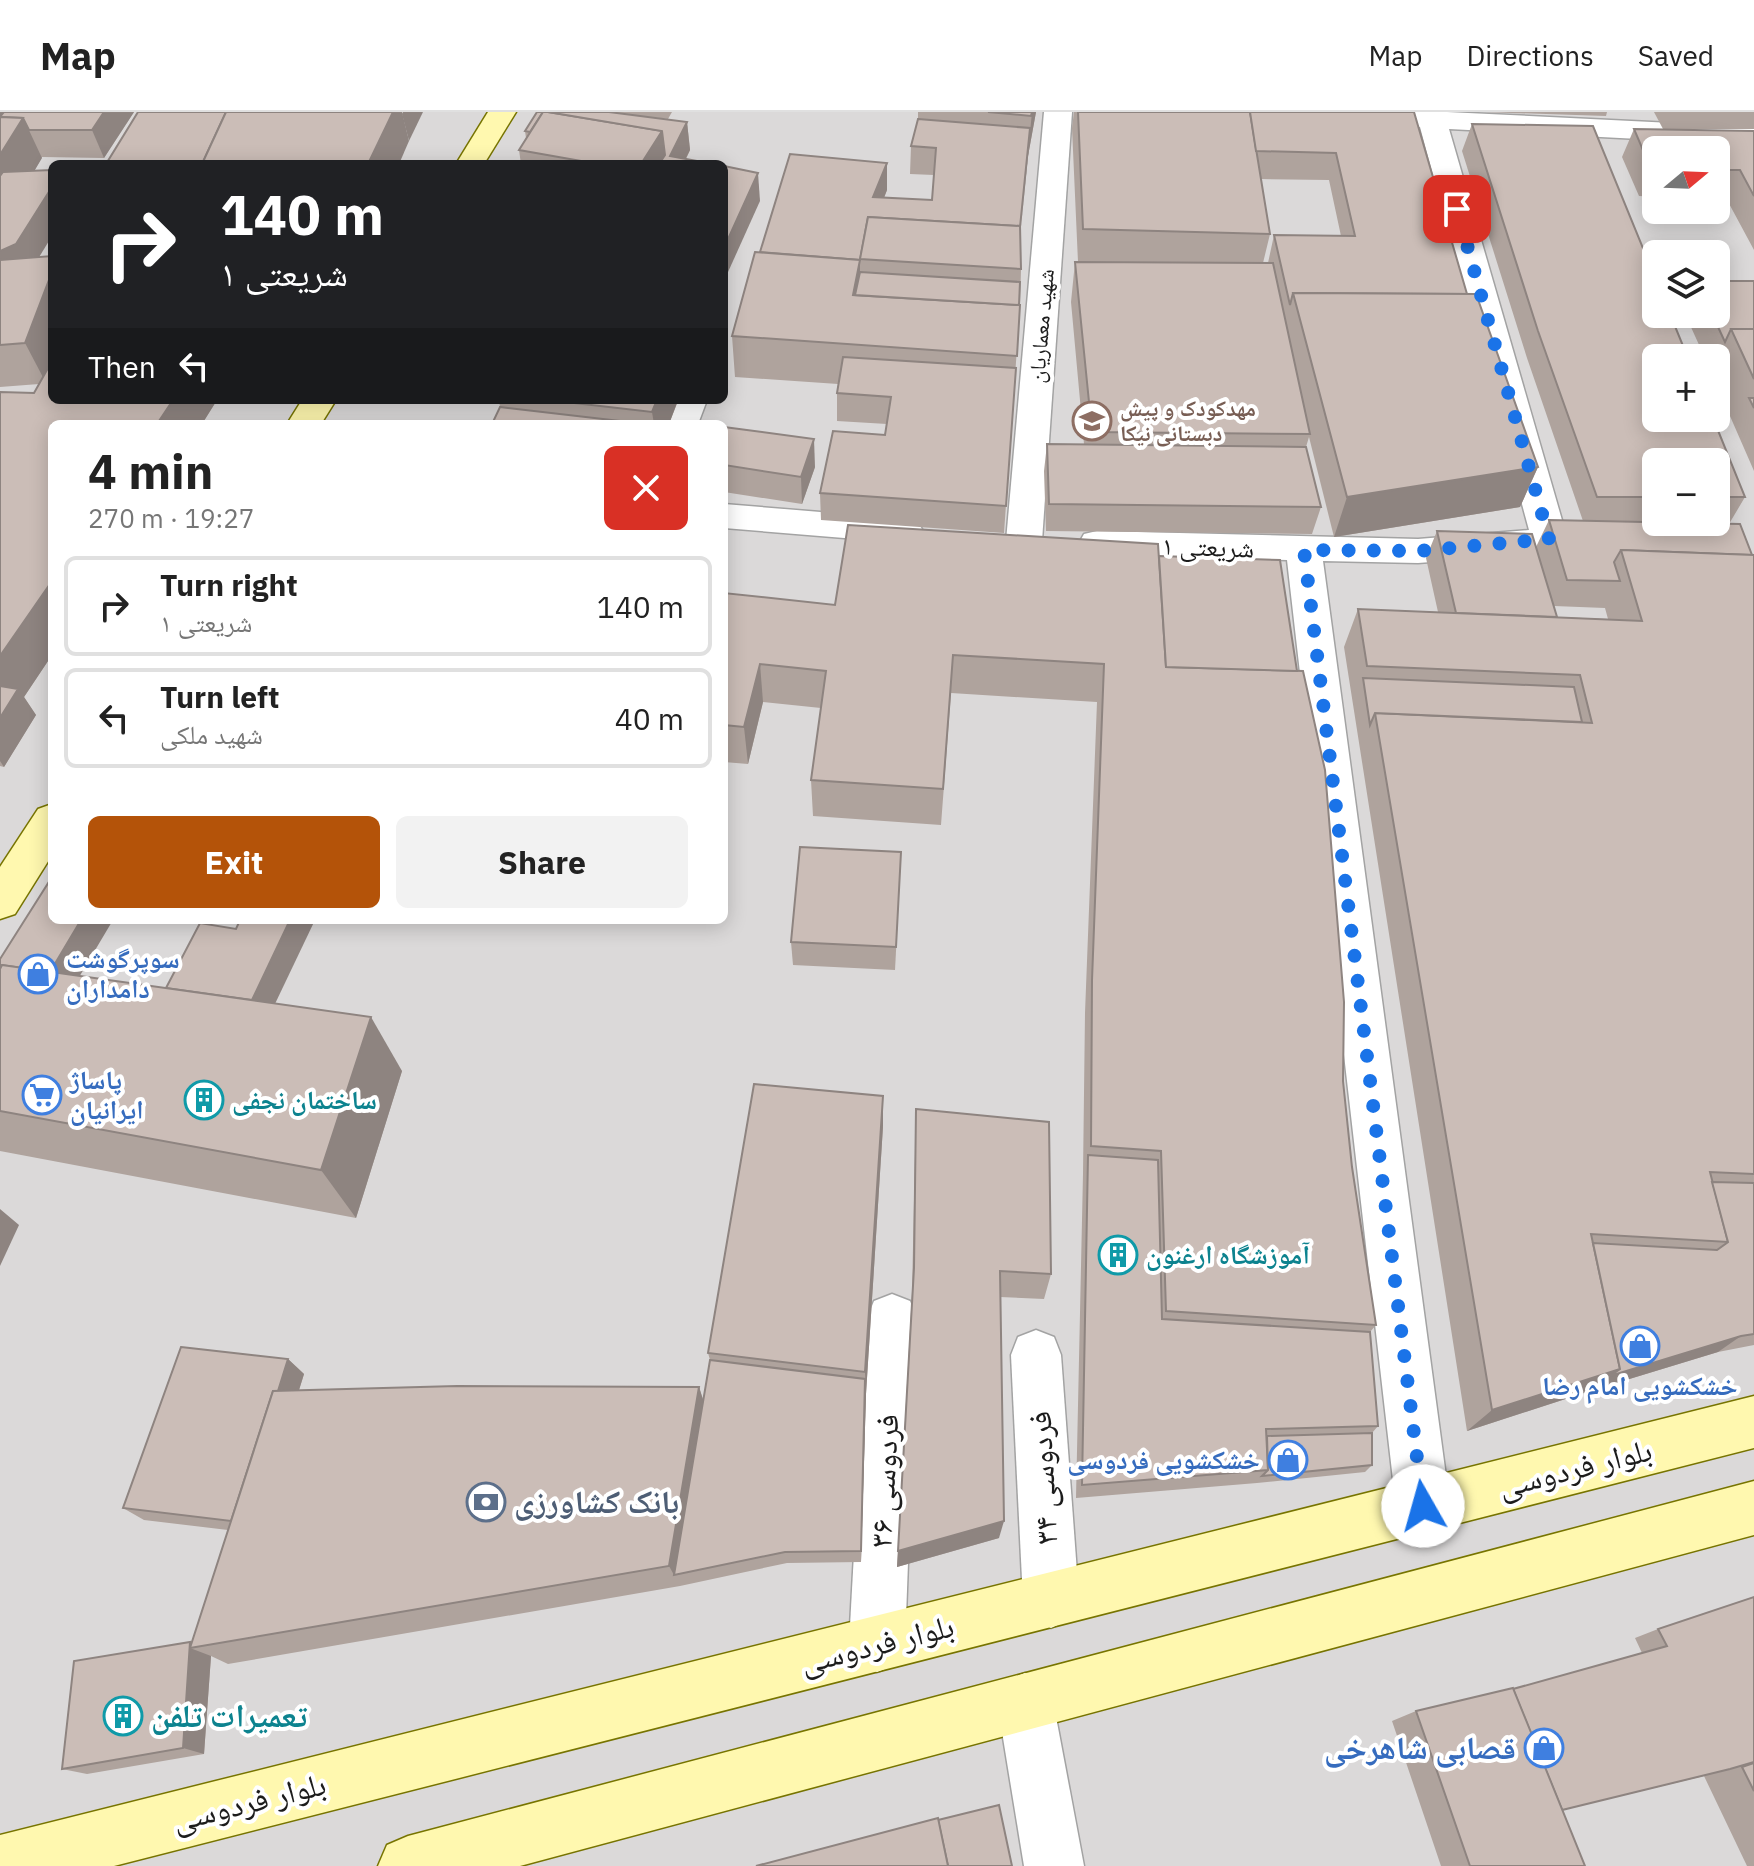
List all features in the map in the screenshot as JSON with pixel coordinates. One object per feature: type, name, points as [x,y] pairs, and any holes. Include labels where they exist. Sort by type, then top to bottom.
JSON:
[{"type":"main road","points":[[472,160],[502,112]]},
{"type":"main road","points":[[0,902],[48,826]]},
{"type":"main road","name":"بلوار فردوسی","points":[[0,1865],[1754,1422]]},
{"type":"main road","points":[[408,1866],[518,1851],[1025,1701],[1754,1508]]},
{"type":"street","name":"شهید معماریان","points":[[1036,541],[1058,112]]},
{"type":"street","points":[[1330,113],[1592,130],[1635,122],[1754,136]]},
{"type":"street","points":[[1432,120],[1549,539]]},
{"type":"street","points":[[1592,130],[1601,160]]},
{"type":"street","points":[[728,516],[932,533]]},
{"type":"street","name":"شریعتی ۱","points":[[1036,541],[1418,551],[1549,539],[1626,537]]},
{"type":"street","points":[[1304,550],[1423,1506]]},
{"type":"street","name":"فردوسی ۳۶","points":[[877,1644],[892,1318]]},
{"type":"street","name":"فردوسی ۳۴","points":[[1036,1355],[1051,1600]]},
{"type":"street","points":[[1025,1701],[1054,1866]]},
{"type":"shaded area","points":[[0,112],[1754,112],[1754,1866],[0,1866]]},
{"type":"building","points":[[4,112],[104,112],[92,130],[29,130],[23,118],[0,117]]},
{"type":"building","points":[[138,112],[226,112],[204,160],[108,160]]},
{"type":"building","points":[[226,112],[393,112],[370,160],[204,160]]},
{"type":"building","points":[[537,112],[543,112],[530,132],[525,131]]},
{"type":"building","points":[[543,112],[662,131],[644,160],[575,160],[519,150]]},
{"type":"building","points":[[548,112],[609,112],[687,122],[670,156],[692,160],[662,160],[665,155],[662,131]]},
{"type":"building","points":[[988,112],[1032,112],[1031,116]]},
{"type":"building","points":[[1078,112],[1250,112],[1270,234],[1083,229]]},
{"type":"building","points":[[1250,112],[1414,112],[1467,294],[1293,293],[1290,305],[1274,235],[1355,236],[1336,153],[1256,151]]},
{"type":"building","points":[[0,117],[23,118],[0,155]]},
{"type":"building","points":[[918,119],[1030,128],[1020,227],[868,217],[860,260],[760,252],[790,154],[887,163],[873,197],[932,200],[936,148],[911,146]]},
{"type":"building","points":[[1472,124],[1593,126],[1642,246],[1642,328],[1676,328],[1682,344],[1642,344],[1642,432],[1719,432],[1725,448],[1642,448],[1642,497],[1597,497],[1538,331]]},
{"type":"building","points":[[1634,129],[1754,131],[1754,196],[1740,170],[1730,170],[1730,136],[1642,136],[1642,148]]},
{"type":"building","points":[[728,167],[758,173],[728,239]]},
{"type":"building","points":[[48,170],[48,193],[16,244],[0,251],[0,176],[3,172]]},
{"type":"building","points":[[868,217],[1020,226],[1021,269],[860,259]]},
{"type":"building","points":[[755,252],[860,260],[853,295],[1020,305],[1017,356],[732,336]]},
{"type":"building","points":[[48,256],[48,283],[25,343],[0,345],[0,260]]},
{"type":"building","points":[[1075,262],[1273,263],[1310,434],[1092,432]]},
{"type":"building","points":[[860,272],[1020,282],[1019,305],[855,295]]},
{"type":"building","points":[[1730,281],[1754,281],[1754,329],[1731,329],[1725,342],[1718,328],[1730,328]]},
{"type":"building","points":[[1293,293],[1476,294],[1538,467],[1347,497]]},
{"type":"building","points":[[1731,329],[1754,329],[1754,379]]},
{"type":"building","points":[[843,357],[1016,368],[1006,506],[820,493],[833,431],[885,435],[891,397],[837,393]]},
{"type":"building","points":[[48,368],[48,404],[170,404],[160,420],[48,420],[48,587],[0,656],[0,392],[34,393]]},
{"type":"building","points":[[583,404],[655,404],[652,412]]},
{"type":"building","points":[[500,407],[612,420],[494,420]]},
{"type":"building","points":[[728,428],[814,439],[801,477],[728,466]]},
{"type":"building","points":[[1047,444],[1306,447],[1321,507],[1049,504]]},
{"type":"building","points":[[1730,460],[1745,497],[1730,497]]},
{"type":"building","points":[[1549,520],[1642,522],[1642,536],[1730,536],[1730,524],[1740,524],[1752,555],[1621,550],[1614,562],[1620,581],[1567,580]]},
{"type":"building","points":[[848,525],[1158,544],[1166,667],[1303,671],[1325,770],[1344,1002],[1343,1081],[1352,1167],[1376,1325],[1166,1311],[1161,1151],[1091,1146],[1092,980],[1104,664],[953,655],[943,789],[811,780],[826,671],[760,664],[744,727],[728,725],[728,593],[835,605]]},
{"type":"building","points":[[1437,531],[1532,534],[1557,617],[1456,613]]},
{"type":"building","points":[[1621,550],[1754,555],[1754,1174],[1710,1172],[1728,1242],[1591,1234],[1620,1369],[1492,1410],[1375,713],[1592,723],[1580,675],[1367,666],[1358,609],[1642,621]]},
{"type":"building","points":[[1159,556],[1280,560],[1297,671],[1166,667]]},
{"type":"building","points":[[1363,678],[1574,687],[1582,722],[1375,713],[1370,725]]},
{"type":"building","points":[[0,686],[18,689],[0,718]]},
{"type":"building","points":[[800,847],[901,852],[896,947],[791,942]]},
{"type":"building","points":[[48,883],[48,924],[79,924],[50,972],[2,965],[0,969],[0,959]]},
{"type":"building","points":[[199,924],[236,929],[238,924],[288,924],[252,1000],[166,988]]},
{"type":"building","name":"ساختمان نجفی","points":[[2,965],[371,1017],[321,1170],[0,1111]]},
{"type":"building","points":[[754,1084],[883,1096],[865,1372],[708,1353]]},
{"type":"building","points":[[916,1109],[1049,1122],[1051,1274],[1000,1271],[1004,1521],[898,1551],[914,1268]]},
{"type":"building","points":[[1088,1155],[1158,1160],[1162,1319],[1370,1332],[1378,1426],[1266,1429],[1268,1470],[1082,1485]]},
{"type":"building","points":[[1712,1182],[1754,1183],[1754,1334],[1610,1376],[1620,1369],[1593,1243],[1717,1250],[1728,1242]]},
{"type":"building","points":[[181,1347],[288,1359],[278,1391],[273,1391],[231,1521],[123,1508]]},
{"type":"building","points":[[710,1360],[865,1379],[861,1551],[785,1552],[674,1575]]},
{"type":"building","name":"بانک کشاورزی","points":[[457,1386],[699,1387],[669,1566],[190,1648],[273,1391]]},
{"type":"building","points":[[1372,1433],[1372,1465],[1262,1476],[1268,1470],[1267,1436]]},
{"type":"building","points":[[1754,1597],[1754,1762],[1562,1810],[1513,1689],[1667,1646],[1658,1629]]},
{"type":"building","points":[[190,1642],[183,1748],[62,1769],[74,1661]]},
{"type":"building","points":[[1513,1688],[1585,1866],[1470,1866],[1416,1711]]},
{"type":"building","points":[[1754,1763],[1754,1791],[1742,1767]]},
{"type":"building","points":[[999,1805],[1012,1866],[948,1866],[938,1820]]},
{"type":"building","points":[[938,1818],[948,1866],[756,1866]]},
{"type":"place","name":"مهدکودک و پیش دبستانی نیکا","points":[[1092,421]]},
{"type":"place","name":"سوپرگوشت دامداران","points":[[38,974]]},
{"type":"place","name":"پاساژ ایرانیان","points":[[42,1095]]},
{"type":"place","name":"ساختمان نجفی","points":[[204,1100]]},
{"type":"place","name":"آموزشگاه ارغنون","points":[[1118,1255]]},
{"type":"place","name":"خشکشویی امام رضا","points":[[1640,1346]]},
{"type":"place","name":"خشکشویی فردوسی","points":[[1288,1460]]},
{"type":"place","name":"بانک کشاورزی","points":[[486,1502]]},
{"type":"place","name":"تعمیرات تلفن","points":[[123,1716]]},
{"type":"place","name":"قصابی شاهرخی","points":[[1544,1748]]},
{"type":"route","points":[[1423,1506],[1304,550],[1418,551],[1549,539],[1457,209]]}]
